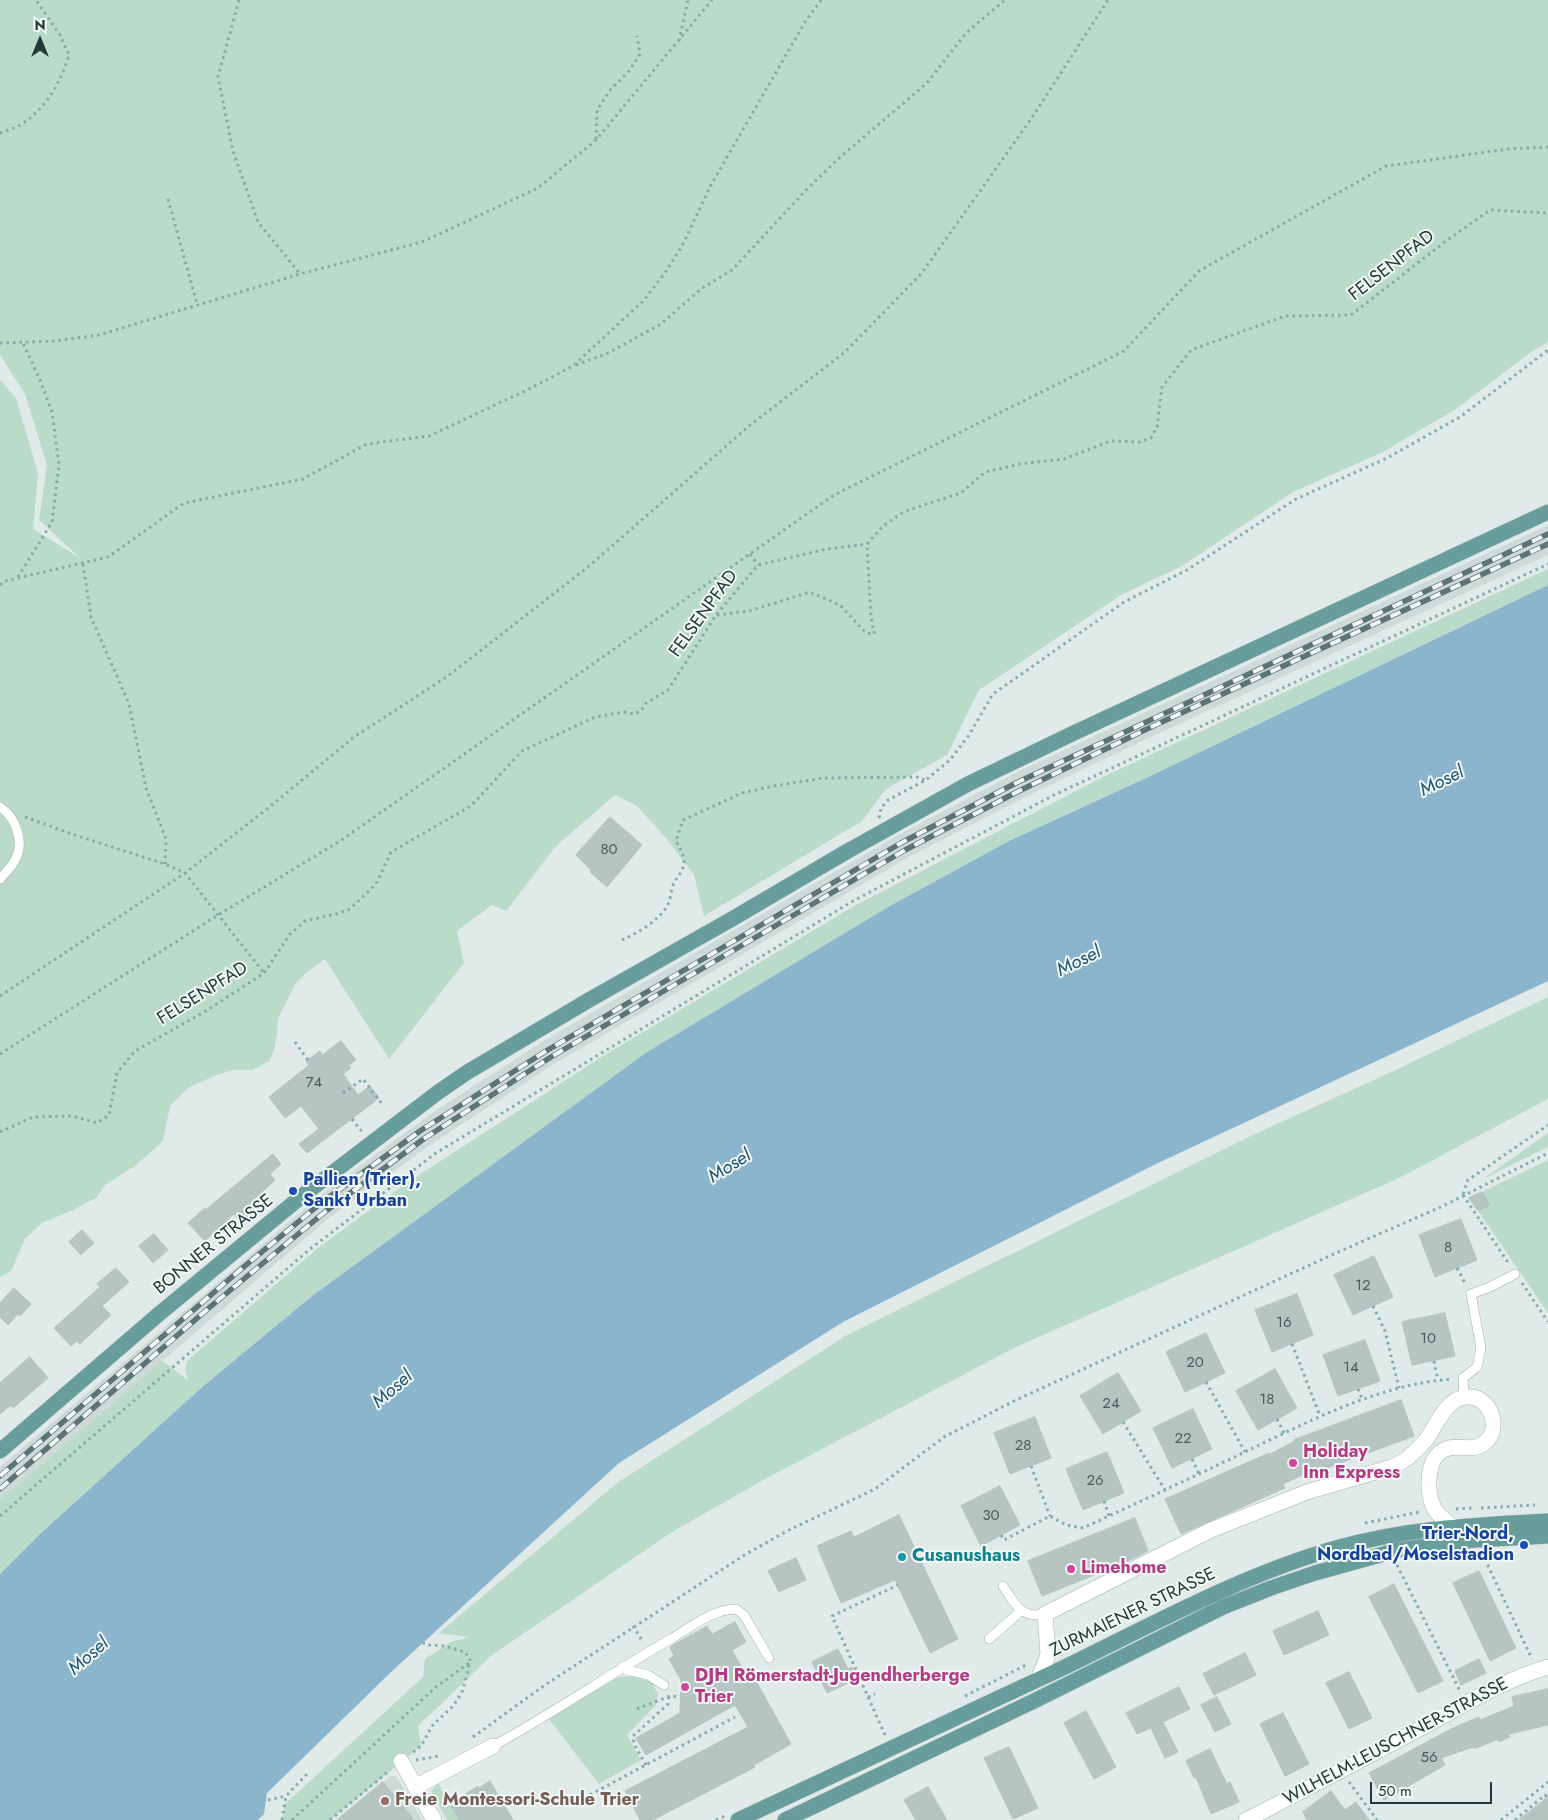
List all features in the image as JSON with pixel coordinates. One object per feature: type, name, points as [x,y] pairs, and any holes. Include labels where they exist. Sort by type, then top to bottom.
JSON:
[{"type":"main road","name":"BONNER STRASSE","points":[[0,1451],[159,1314],[325,1178],[466,1073],[884,830],[968,784],[1548,512]]},
{"type":"main road","name":"ZURMAIENER STRASSE","points":[[738,1820],[1038,1680],[1231,1587],[1297,1561],[1336,1548],[1371,1540],[1452,1526],[1548,1521]]},
{"type":"main road","name":"ZURMAIENER STRASSE","points":[[785,1820],[1032,1702],[1223,1607],[1315,1573],[1398,1550],[1478,1547],[1548,1536]]},
{"type":"street","points":[[1038,1680],[1048,1654],[1045,1614],[1211,1530],[1308,1492],[1403,1462],[1426,1440],[1441,1414],[1449,1405],[1464,1397],[1475,1398],[1486,1403],[1491,1411],[1492,1428],[1489,1436],[1484,1444],[1471,1448],[1448,1448],[1443,1450],[1432,1465],[1428,1486],[1435,1510],[1452,1526]]},
{"type":"street","name":"WILHELM-LEUSCHNER-STRASSE","points":[[1246,1820],[1467,1703],[1543,1669]]},
{"type":"street","points":[[415,1787],[493,1746]]},
{"type":"street","points":[[400,1761],[434,1820]]},
{"type":"lane","points":[[0,879],[14,862],[18,854],[19,842],[16,824],[3,808]]},
{"type":"lane","points":[[1464,1397],[1463,1378],[1478,1367],[1481,1348],[1471,1294],[1515,1274]]},
{"type":"lane","points":[[1003,1586],[1021,1611],[1035,1616],[1045,1614]]},
{"type":"lane","points":[[493,1746],[518,1733],[623,1666],[726,1609],[736,1609],[744,1616],[769,1658]]},
{"type":"lane","points":[[988,1639],[1021,1611]]},
{"type":"lane","points":[[623,1666],[627,1670],[648,1675],[664,1685]]},
{"type":"path","points":[[0,133],[24,123],[48,100],[63,74],[69,55],[60,35],[36,0]]},
{"type":"path","points":[[239,0],[218,77],[233,152],[258,222],[300,274]]},
{"type":"path","points":[[678,42],[688,0]]},
{"type":"path","points":[[0,343],[55,341],[99,335],[300,274],[422,242],[538,188],[596,140],[712,0]]},
{"type":"path","points":[[573,366],[644,300],[665,274],[682,246],[711,184],[805,22],[821,0]]},
{"type":"path","points":[[0,585],[5,581],[108,557],[184,503],[303,479],[367,444],[429,436],[573,366],[608,354],[661,324],[701,289],[732,270],[807,189],[838,159],[927,83],[966,33],[1005,0]]},
{"type":"path","points":[[0,996],[185,873],[267,809],[354,737],[448,676],[588,567],[749,426],[845,352],[921,274],[1029,122],[1108,0]]},
{"type":"path","points":[[596,140],[597,110],[612,89],[630,70],[640,54],[637,36]]},
{"type":"path","points":[[0,1054],[218,915],[340,841],[834,495],[1124,351],[1200,271],[1386,166],[1508,149],[1548,147]]},
{"type":"path","points":[[168,199],[197,304]]},
{"type":"path","name":"FELSENPFAD","points":[[0,1132],[33,1117],[72,1116],[97,1123],[109,1116],[116,1073],[135,1052],[206,1011],[264,972],[290,934],[305,921],[336,914],[350,908],[376,884],[391,852],[471,806],[522,751],[595,717],[624,712],[634,714],[642,711],[646,703],[668,690],[716,615],[758,565],[827,549],[867,544],[883,526],[905,511],[962,493],[985,472],[1020,464],[1064,459],[1111,440],[1140,442],[1151,438],[1158,427],[1162,387],[1191,350],[1285,316],[1351,315],[1446,241],[1490,210],[1548,213]]},
{"type":"path","points":[[18,578],[52,522],[59,465],[52,412],[22,341]]},
{"type":"path","points":[[884,830],[879,818],[880,808],[888,800],[926,780],[950,760],[969,735],[993,694],[1124,602],[1187,570],[1296,498],[1387,458],[1460,417],[1548,350]]},
{"type":"path","points":[[716,615],[749,611],[810,592],[840,605],[866,633],[874,634],[875,631],[871,617],[867,544]]},
{"type":"path","points":[[750,554],[758,565]]},
{"type":"path","points":[[83,564],[90,617],[129,704],[146,788],[166,839],[165,864]]},
{"type":"path","points":[[0,1516],[310,1249],[436,1153],[853,901],[1063,791],[1548,564]]},
{"type":"path","points":[[622,940],[642,930],[662,912],[669,901],[671,890],[682,870],[684,860],[683,853],[676,841],[683,820],[742,793],[824,778],[917,777],[926,780]]},
{"type":"path","points":[[3,808],[75,835],[165,864],[185,873],[264,972]]},
{"type":"path","points":[[295,1042],[308,1060]]},
{"type":"path","points":[[343,1094],[363,1079],[383,1105]]},
{"type":"path","points":[[1463,1195],[1468,1180],[1548,1125]]},
{"type":"path","points":[[467,1742],[545,1685],[633,1626],[746,1554],[789,1530],[875,1489],[944,1437],[1016,1400],[1443,1206],[1548,1154]]},
{"type":"path","points":[[1463,1195],[1548,1322]]},
{"type":"path","points":[[1457,1268],[1471,1294]]},
{"type":"path","points":[[1373,1306],[1385,1331],[1399,1388]]},
{"type":"path","points":[[1292,1344],[1320,1416]]},
{"type":"path","points":[[1434,1361],[1438,1380]]},
{"type":"path","points":[[1031,1466],[1050,1516],[1066,1525],[1083,1528],[1320,1416],[1399,1388],[1438,1380],[1463,1378]]},
{"type":"path","points":[[1206,1382],[1245,1452]]},
{"type":"path","points":[[1358,1389],[1363,1401]]},
{"type":"path","points":[[1277,1419],[1284,1433]]},
{"type":"path","points":[[1123,1422],[1165,1490]]},
{"type":"path","points":[[1192,1459],[1200,1474]]},
{"type":"path","points":[[1104,1501],[1109,1516]]},
{"type":"path","points":[[1001,1536],[1004,1540],[1050,1516]]},
{"type":"path","points":[[1478,1547],[1490,1552]]},
{"type":"path","points":[[1478,1547],[1543,1669]]},
{"type":"path","points":[[1406,1562],[1396,1563],[1430,1634],[1467,1703]]},
{"type":"path","points":[[886,1738],[832,1616],[898,1585]]},
{"type":"path","points":[[633,1626],[638,1634]]},
{"type":"path","points":[[330,1820],[420,1746],[432,1726],[452,1706],[462,1692],[470,1659],[465,1652],[445,1646],[423,1643]]},
{"type":"path","points":[[292,1820],[429,1694],[469,1663]]},
{"type":"path","points":[[646,1765],[634,1744],[632,1736],[668,1704],[670,1696],[664,1685]]},
{"type":"path","points":[[868,1697],[875,1694]]},
{"type":"path","points":[[637,1709],[670,1696],[680,1697]]},
{"type":"path","points":[[573,1804],[735,1717]]},
{"type":"path","points":[[400,1761],[444,1755]]},
{"type":"path","points":[[1341,1771],[1377,1820]]},
{"type":"path","points":[[282,1820],[286,1796],[308,1772]]},
{"type":"path","points":[[1501,1820],[1548,1782]]},
{"type":"path","points":[[1515,1820],[1545,1795],[1548,1798]]},
{"type":"path","points":[[268,1800],[286,1796]]},
{"type":"shaded area","points":[[1548,525],[1548,555],[1153,736],[1027,796],[907,858],[554,1064],[429,1146],[329,1218],[0,1500],[0,1467],[317,1198],[441,1107],[548,1038],[898,835],[1021,770]]},
{"type":"shaded area","name":"Freie Montessori-Schule Trier","points":[[391,1776],[396,1776],[422,1820],[337,1820]]},
{"type":"green space","points":[[0,0],[1548,0],[1548,342],[1531,352],[1456,409],[1383,452],[1293,492],[1182,566],[1121,595],[979,690],[947,755],[886,789],[862,821],[704,916],[694,875],[666,838],[637,806],[615,795],[556,846],[506,911],[492,905],[457,931],[464,963],[389,1059],[325,959],[307,972],[295,984],[278,1019],[274,1051],[269,1061],[252,1070],[232,1070],[214,1076],[188,1088],[170,1106],[163,1141],[135,1166],[105,1185],[96,1198],[42,1223],[25,1239],[11,1271],[0,1277],[0,380],[16,398],[38,473],[33,529],[80,558],[39,520],[47,465],[25,394],[0,355]]},
{"type":"green space","points":[[1548,569],[1548,585],[1144,779],[1009,841],[888,907],[647,1052],[312,1296],[200,1389],[40,1534],[0,1574],[0,1500],[162,1361],[188,1380],[185,1369],[188,1360],[318,1248],[405,1184],[603,1056],[856,905],[1103,777]]},
{"type":"green space","points":[[1548,997],[1548,1099],[1399,1178],[1016,1347],[765,1479],[672,1532],[492,1655],[418,1726],[421,1746],[330,1820],[282,1820],[285,1804],[423,1677],[425,1659],[451,1642],[470,1637],[439,1633],[617,1483],[847,1335],[1257,1133],[1387,1074]]},
{"type":"green space","points":[[1548,1133],[1548,1147],[1483,1179]]},
{"type":"green space","points":[[1548,1160],[1548,1313],[1478,1211],[1490,1205],[1482,1192]]},
{"type":"green space","points":[[638,1676],[652,1682],[658,1695],[656,1705],[627,1735],[641,1760],[599,1784],[549,1719],[618,1677]]},
{"type":"green space","points":[[438,1783],[459,1820],[447,1820],[431,1791]]},
{"type":"water","name":"Mosel","points":[[1548,585],[1548,981],[1158,1163],[843,1322],[619,1463],[389,1674],[267,1793],[264,1814],[258,1820],[0,1820],[0,1574],[40,1534],[200,1389],[312,1296],[647,1052],[888,907],[1009,841],[1144,779]]},
{"type":"building","points":[[610,817],[642,845],[607,887],[590,872],[591,870],[576,855]]},
{"type":"building","points":[[341,1041],[356,1060],[349,1065],[351,1068],[343,1074],[358,1095],[370,1086],[379,1098],[307,1153],[299,1144],[319,1129],[301,1106],[285,1118],[269,1097],[309,1065],[306,1061],[320,1051],[322,1055]]},
{"type":"building","points":[[273,1154],[281,1164],[270,1174],[275,1180],[249,1204],[256,1212],[242,1224],[234,1214],[205,1241],[188,1223]]},
{"type":"building","points":[[1482,1192],[1490,1205],[1478,1211],[1469,1198]]},
{"type":"building","points":[[1461,1219],[1477,1260],[1435,1277],[1419,1235]]},
{"type":"building","points":[[82,1230],[94,1243],[81,1255],[69,1242]]},
{"type":"building","points":[[154,1234],[168,1250],[153,1263],[139,1246]]},
{"type":"building","points":[[1374,1256],[1393,1297],[1353,1315],[1334,1275]]},
{"type":"building","points":[[116,1268],[129,1282],[102,1306],[111,1315],[80,1344],[77,1341],[71,1346],[54,1328],[100,1287],[97,1284]]},
{"type":"building","points":[[14,1288],[31,1304],[8,1325],[0,1317],[0,1303]]},
{"type":"building","points":[[1297,1294],[1313,1335],[1272,1352],[1255,1310]]},
{"type":"building","points":[[1445,1313],[1455,1356],[1412,1365],[1402,1322]]},
{"type":"building","points":[[1206,1333],[1225,1373],[1185,1392],[1166,1352]]},
{"type":"building","points":[[1365,1340],[1380,1381],[1338,1396],[1323,1355]]},
{"type":"building","points":[[30,1357],[48,1378],[13,1408],[11,1405],[0,1414],[0,1383]]},
{"type":"building","points":[[1275,1369],[1297,1408],[1258,1430],[1236,1391]]},
{"type":"building","points":[[1118,1373],[1141,1411],[1103,1434],[1080,1396]]},
{"type":"building","name":"Holiday Inn Express","points":[[1401,1400],[1414,1436],[1308,1475],[1307,1473],[1283,1484],[1285,1488],[1181,1534],[1165,1499],[1270,1454],[1294,1440]]},
{"type":"building","points":[[1193,1409],[1212,1449],[1172,1468],[1153,1428]]},
{"type":"building","points":[[1035,1417],[1051,1458],[1010,1474],[994,1433]]},
{"type":"building","points":[[1107,1452],[1124,1493],[1083,1510],[1066,1469]]},
{"type":"building","points":[[1000,1486],[1020,1525],[981,1546],[961,1506]]},
{"type":"building","points":[[899,1515],[958,1639],[930,1653],[895,1580],[841,1603],[817,1546],[851,1531],[854,1537]]},
{"type":"building","points":[[1135,1518],[1148,1551],[1124,1563],[1042,1596],[1028,1561]]},
{"type":"building","points":[[796,1558],[806,1580],[779,1592],[768,1571]]},
{"type":"building","points":[[1479,1571],[1516,1648],[1490,1661],[1453,1583]]},
{"type":"building","points":[[1394,1584],[1443,1681],[1418,1693],[1369,1597]]},
{"type":"building","points":[[1318,1611],[1329,1635],[1284,1655],[1273,1631]]},
{"type":"building","points":[[735,1622],[746,1642],[732,1650],[746,1675],[751,1672],[791,1744],[754,1765],[755,1767],[653,1820],[640,1820],[625,1791],[748,1727],[735,1705],[646,1755],[636,1738],[680,1713],[681,1680],[669,1659],[674,1656],[670,1647],[707,1626],[712,1634]]},
{"type":"building","points":[[838,1649],[848,1669],[852,1667],[857,1679],[827,1693],[812,1662]]},
{"type":"building","points":[[1245,1653],[1256,1675],[1214,1695],[1203,1674]]},
{"type":"building","points":[[1479,1659],[1486,1673],[1461,1685],[1455,1671]]},
{"type":"building","points":[[1349,1672],[1372,1718],[1349,1729],[1326,1683]]},
{"type":"building","points":[[1179,1687],[1190,1709],[1163,1722],[1178,1752],[1165,1758],[1151,1728],[1137,1734],[1126,1713]]},
{"type":"building","points":[[1548,1689],[1548,1725],[1509,1734],[1510,1737],[1499,1742],[1498,1739],[1474,1749],[1473,1747],[1441,1758],[1445,1765],[1384,1800],[1369,1773],[1451,1729],[1479,1717],[1480,1720],[1514,1706],[1512,1697]]},
{"type":"building","points":[[1217,1697],[1231,1724],[1215,1732],[1201,1705]]},
{"type":"building","points":[[1086,1711],[1116,1767],[1094,1779],[1064,1723]]},
{"type":"building","points":[[1283,1713],[1309,1764],[1285,1776],[1260,1724]]},
{"type":"building","points":[[1009,1747],[1038,1808],[1013,1819],[984,1758]]},
{"type":"building","points":[[1210,1749],[1227,1784],[1230,1782],[1239,1802],[1211,1814],[1196,1777],[1194,1778],[1186,1761]]},
{"type":"building","points":[[490,1781],[513,1820],[459,1820],[450,1804],[478,1786],[479,1788]]},
{"type":"building","name":"Freie Montessori-Schule Trier","points":[[383,1782],[414,1820],[337,1820]]},
{"type":"building","points":[[928,1787],[947,1820],[916,1820],[904,1800]]},
{"type":"building","points":[[1331,1791],[1345,1810],[1356,1802],[1369,1820],[1307,1820],[1303,1812]]},
{"type":"building","points":[[1548,1797],[1548,1820],[1519,1820]]},
{"type":"railway","points":[[0,1476],[321,1203],[420,1131],[546,1051],[901,843],[1016,783],[1548,534]]},
{"type":"railway","points":[[0,1489],[210,1307],[326,1211],[425,1138],[551,1057],[905,850],[1019,791],[1151,727],[1548,544]]},
{"type":"place","name":"Pallien (Trier), Sankt Urban","points":[[293,1191]]},
{"type":"place","name":"Holiday Inn Express","points":[[1293,1463]]},
{"type":"place","name":"Trier-Nord, Nordbad/Moselstadion","points":[[1524,1545]]},
{"type":"place","name":"Cusanushaus","points":[[902,1557]]},
{"type":"place","name":"Limehome","points":[[1071,1569]]},
{"type":"place","name":"DJH Römerstadt-Jugendherberge Trier","points":[[685,1687]]},
{"type":"place","name":"Freie Montessori-Schule Trier","points":[[385,1801]]}]
